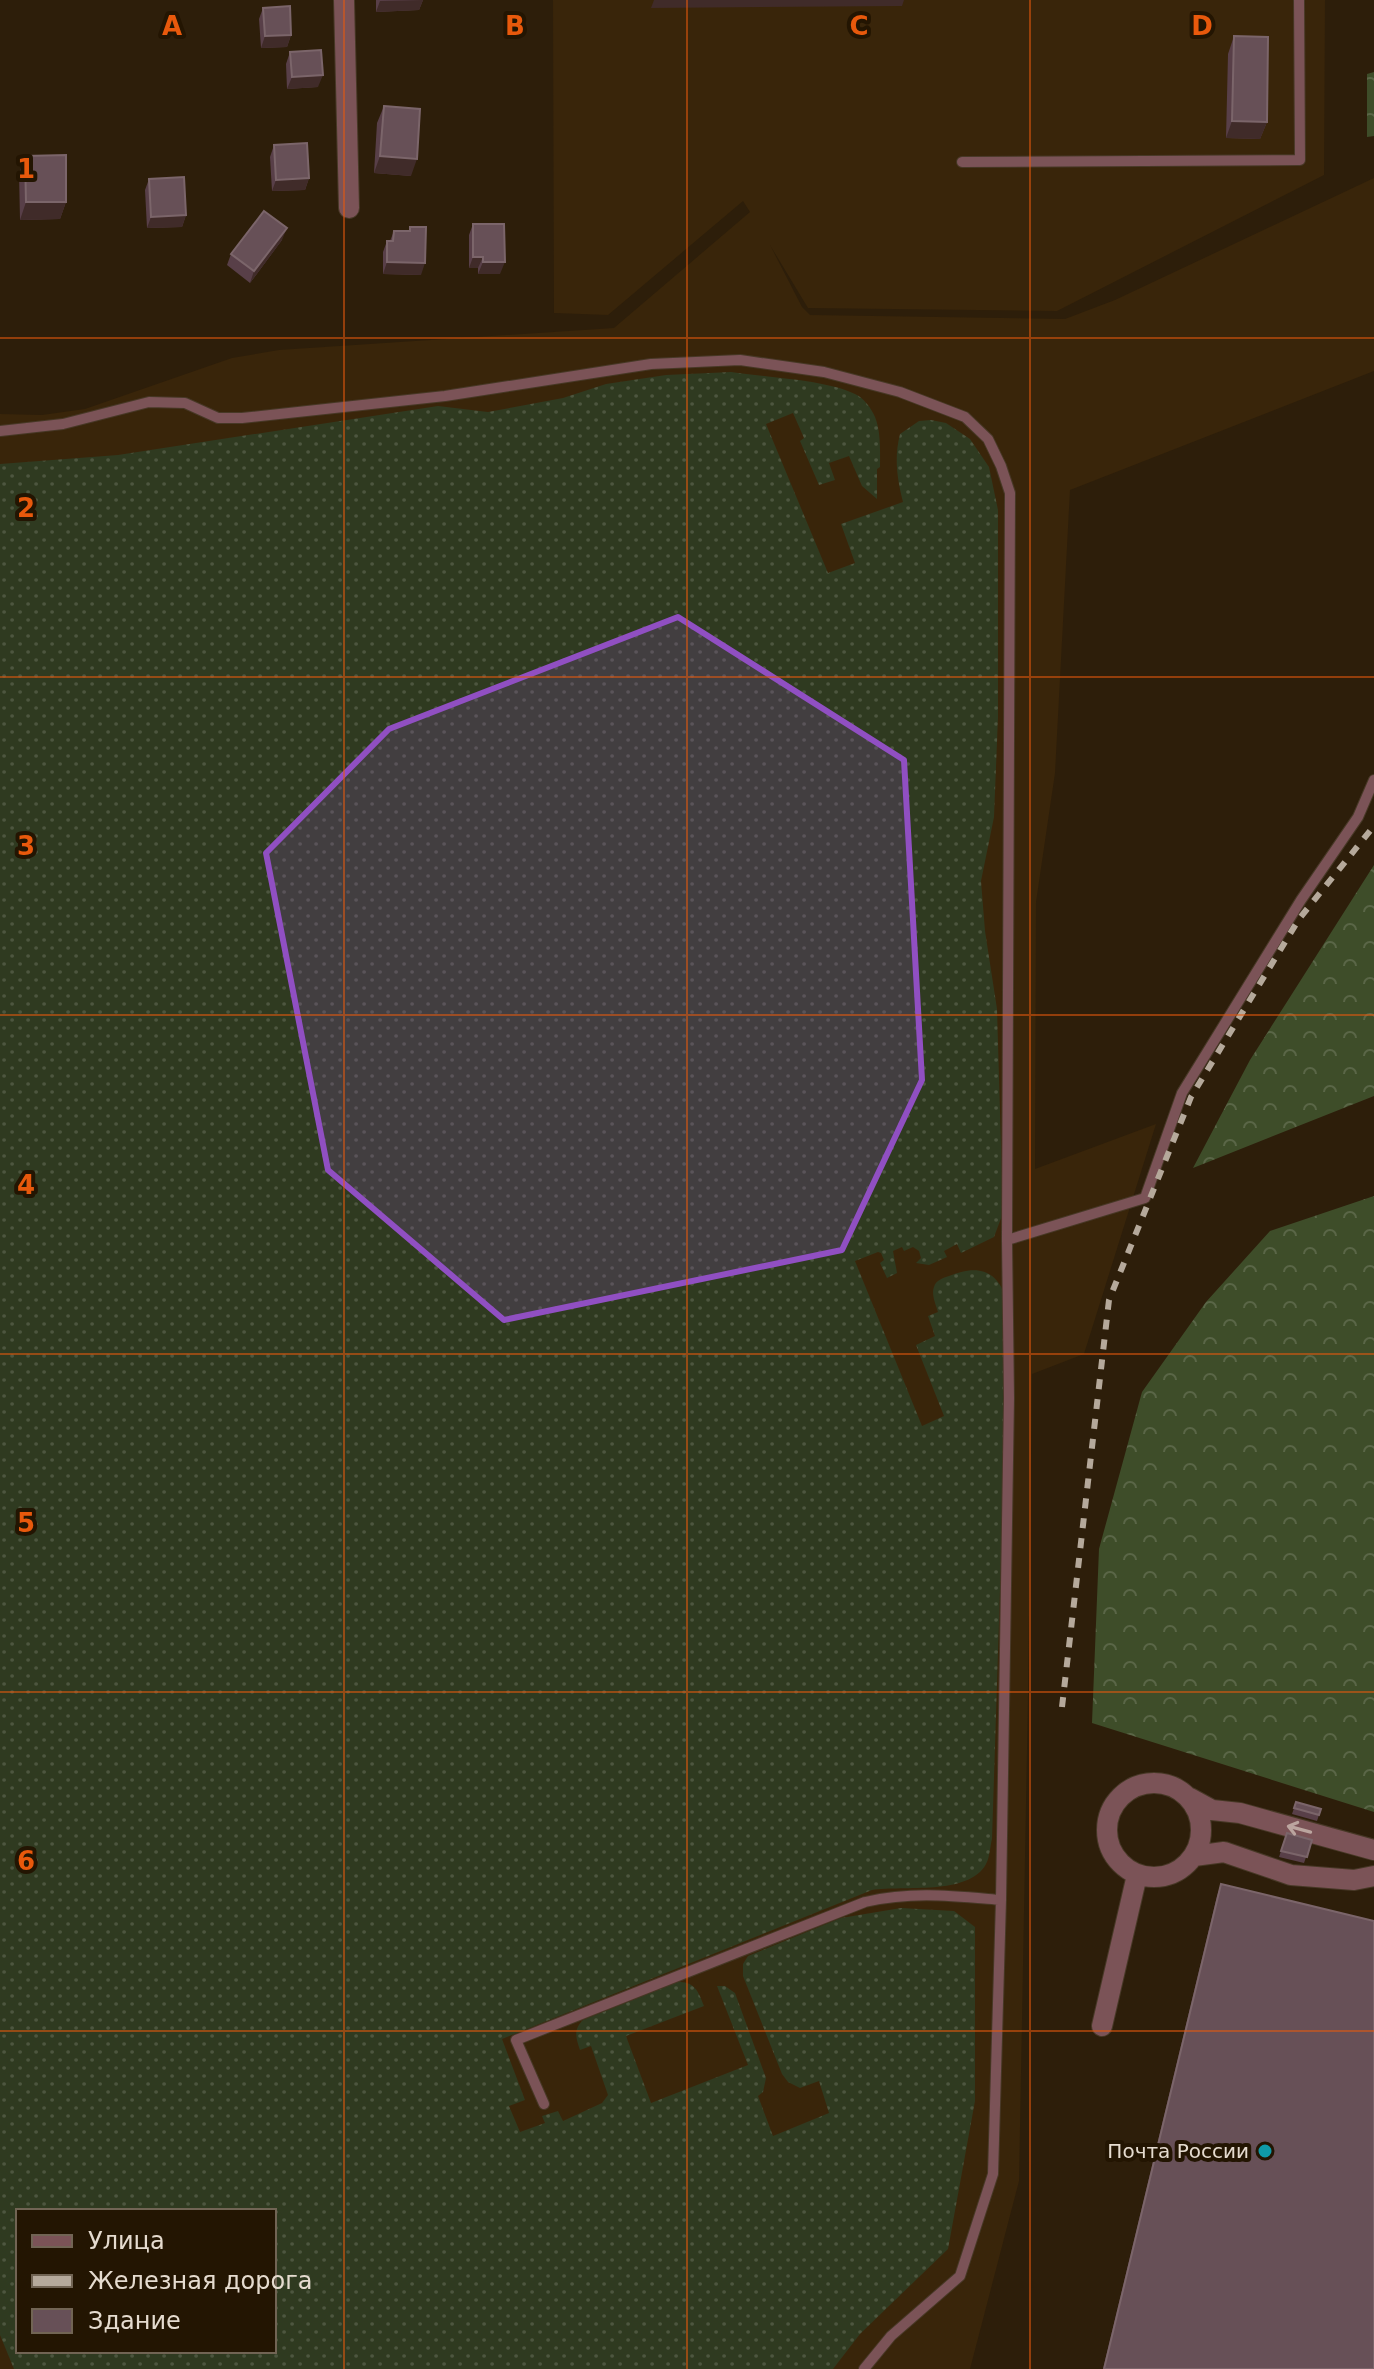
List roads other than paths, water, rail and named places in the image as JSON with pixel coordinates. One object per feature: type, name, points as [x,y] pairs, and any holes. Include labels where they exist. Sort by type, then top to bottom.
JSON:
[{"type":"street","points":[[344,0],[349,208]]},
{"type":"street","points":[[1188,1797],[1202,1825],[1201,1842],[1194,1856],[1183,1868],[1169,1876],[1153,1878],[1137,1875],[1124,1867],[1114,1856],[1108,1842],[1107,1827],[1111,1812],[1119,1800],[1130,1790],[1144,1784],[1159,1783],[1174,1788],[1212,1810],[1240,1813],[1374,1850]]},
{"type":"street","points":[[1194,1856],[1224,1852],[1291,1875],[1354,1880],[1374,1876]]},
{"type":"street","points":[[1102,2026],[1137,1875]]},
{"type":"lane","points":[[962,162],[1300,160],[1299,0]]},
{"type":"lane","points":[[0,431],[63,424],[149,402],[185,403],[218,418],[242,418],[445,396],[651,364],[740,360],[839,376],[900,392],[965,417],[988,439],[1001,466],[1010,493],[1009,1398],[993,2174],[960,2276],[891,2336],[864,2369]]},
{"type":"lane","points":[[1007,1240],[1145,1198],[1182,1093],[1301,900],[1358,817],[1374,780]]},
{"type":"lane","points":[[544,2104],[516,2040],[865,1902],[895,1895],[926,1893],[1001,1900]]},
{"type":"railway","points":[[1062,1707],[1109,1300],[1191,1097],[1299,919],[1374,826]]},
{"type":"place","name":"Почта России","points":[[1265,2151]]}]
